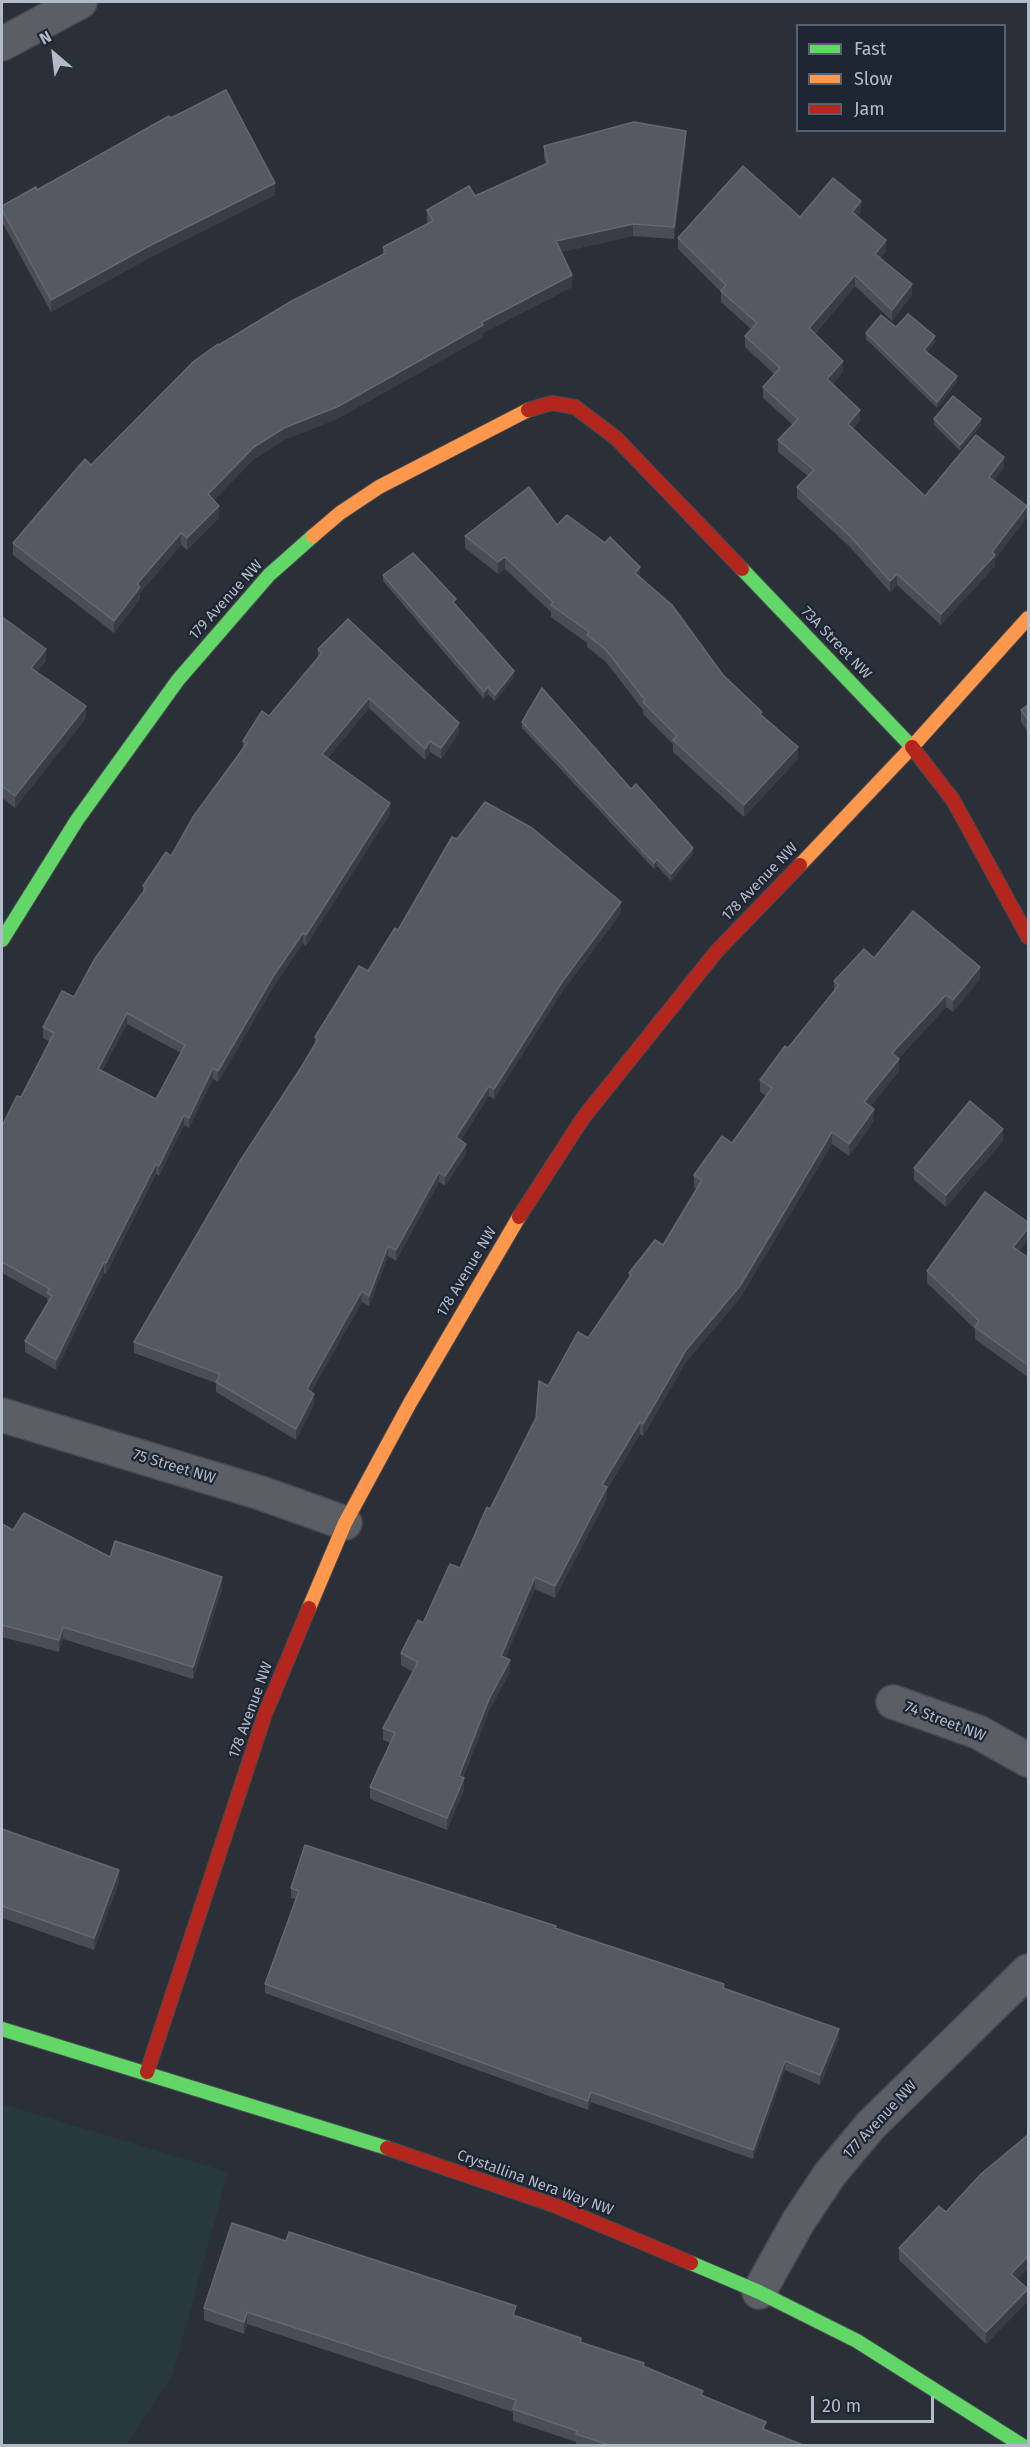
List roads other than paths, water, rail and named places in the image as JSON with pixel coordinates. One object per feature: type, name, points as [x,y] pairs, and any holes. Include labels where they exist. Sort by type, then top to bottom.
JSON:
[{"type":"street","points":[[2,44],[80,2]]},
{"type":"street","name":"179 Avenue NW","points":[[7,919],[178,680],[269,575],[340,513],[379,486],[534,407],[552,403],[575,407]]},
{"type":"street","name":"73A Street NW","points":[[575,407],[616,438],[912,747],[953,800],[1029,937]]},
{"type":"street","name":"178 Avenue NW","points":[[147,2072],[265,1714],[345,1523],[464,1308],[583,1118],[716,952],[912,747],[1029,618]]},
{"type":"street","name":"75 Street NW","points":[[2,1415],[261,1494],[345,1523]]},
{"type":"street","name":"74 Street NW","points":[[893,1702],[978,1732],[1029,1760]]},
{"type":"street","name":"177 Avenue NW","points":[[759,2292],[798,2222],[830,2174],[871,2126],[1029,1971]]},
{"type":"street","name":"Crystallina Nera Way NW","points":[[2,2029],[371,2142],[556,2206],[759,2292],[857,2341],[1023,2445]]}]
